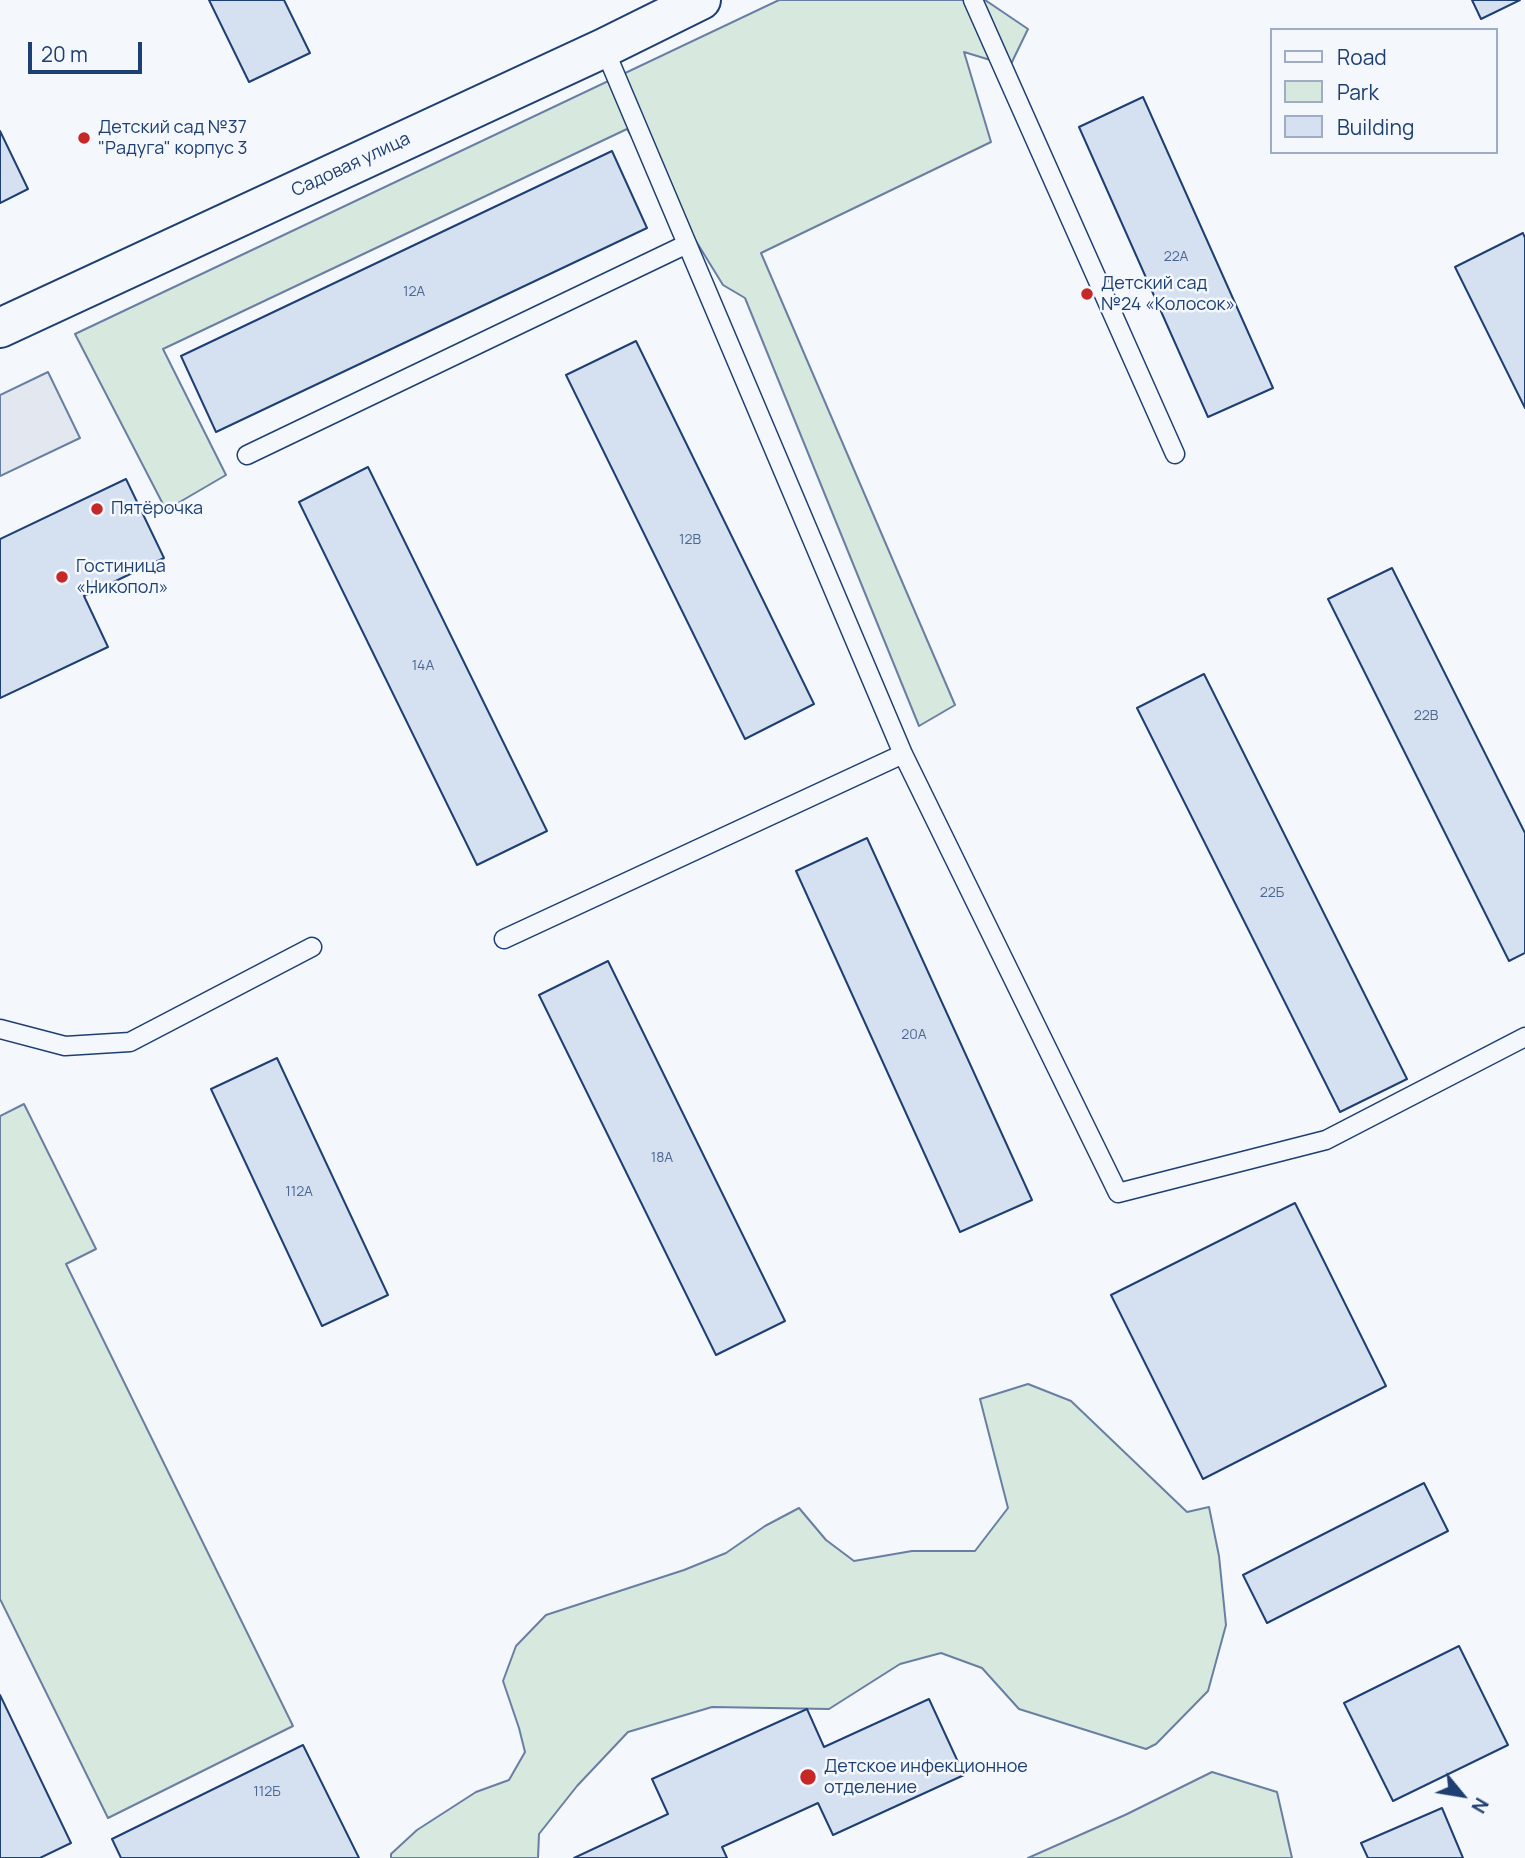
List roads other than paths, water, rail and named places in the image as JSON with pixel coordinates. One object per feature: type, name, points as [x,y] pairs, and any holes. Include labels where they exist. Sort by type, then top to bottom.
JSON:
[{"type":"street","name":"Садовая улица","points":[[0,328],[604,48],[701,0]]},
{"type":"lane","points":[[973,0],[1175,454]]},
{"type":"lane","points":[[604,48],[903,754],[1118,1193],[1326,1140],[1525,1037]]},
{"type":"lane","points":[[247,455],[687,244]]},
{"type":"lane","points":[[503,939],[903,754]]},
{"type":"lane","points":[[0,1029],[65,1046],[130,1042],[312,947]]},
{"type":"place","name":"Детский сад №37 \"Радуга\" корпус 3","points":[[84,138]]},
{"type":"place","name":"Детский сад №24 «Колосок»","points":[[1087,294]]},
{"type":"place","name":"Пятёрочка","points":[[97,509]]},
{"type":"place","name":"Гостиница «Никопол»","points":[[62,577]]},
{"type":"place","name":"Детское инфекционное отделение","points":[[808,1777]]}]
